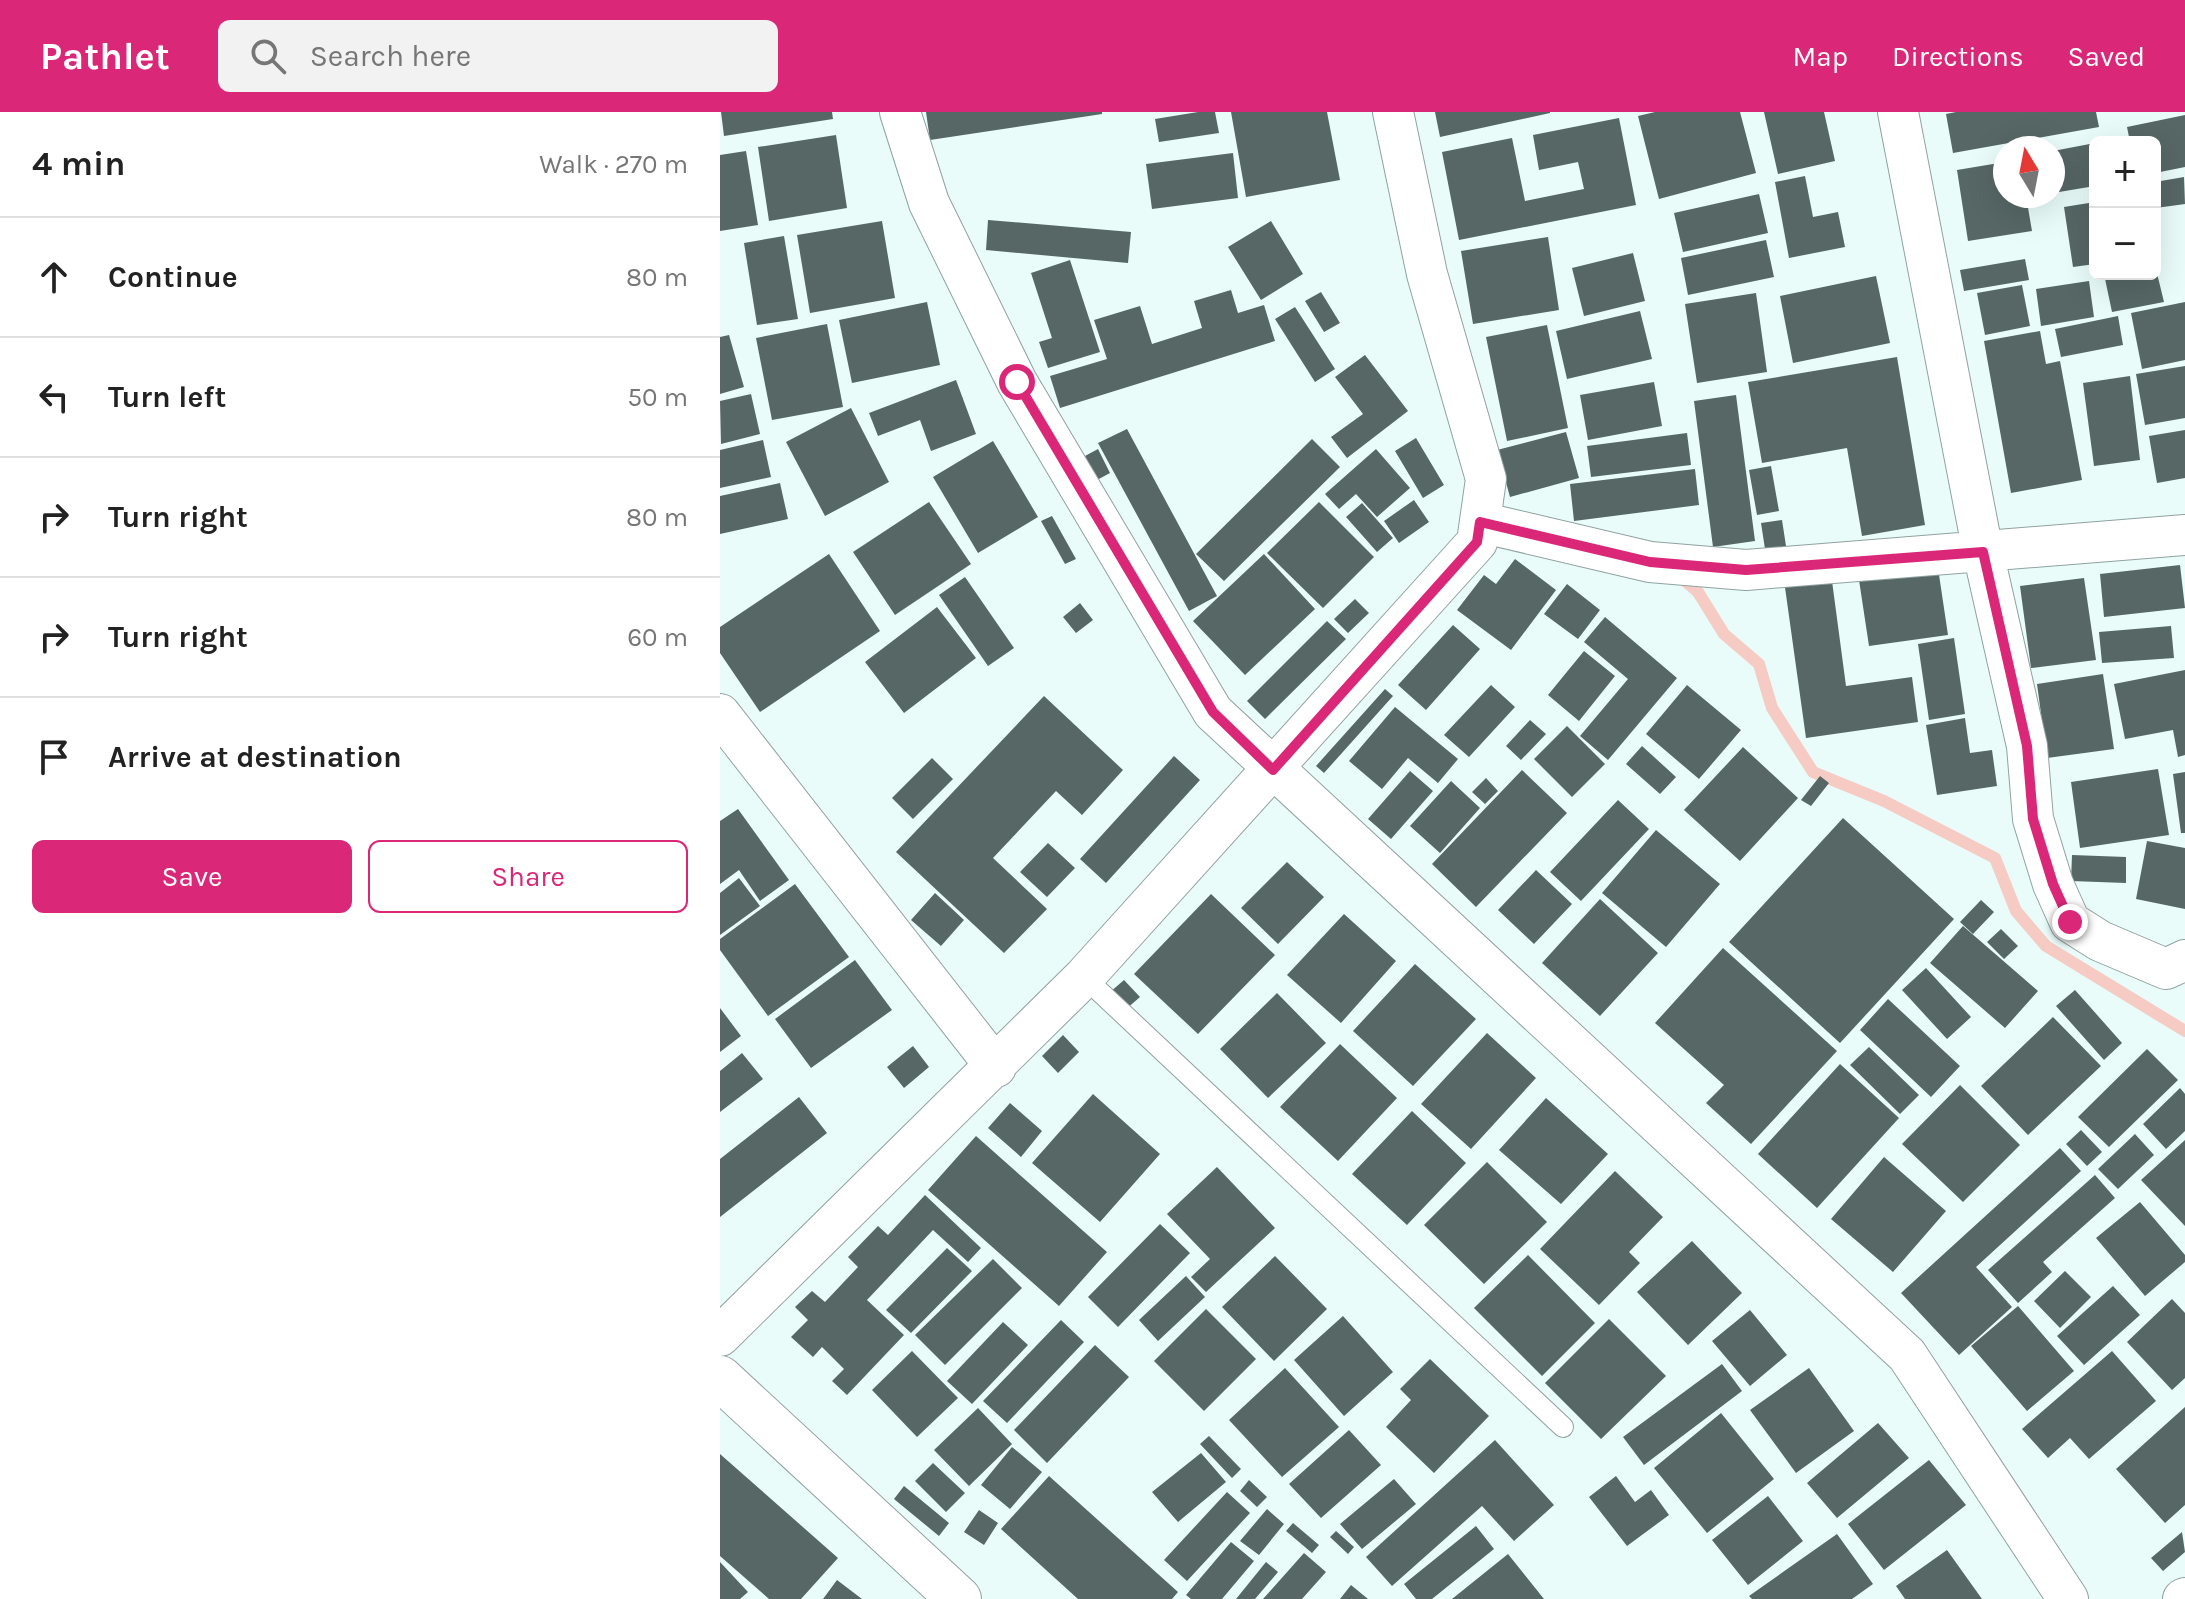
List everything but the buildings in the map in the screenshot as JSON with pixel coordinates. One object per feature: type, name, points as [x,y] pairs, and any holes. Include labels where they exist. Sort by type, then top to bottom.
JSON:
[{"type":"street","points":[[900,112],[929,203],[1017,382],[1213,712],[1907,1355],[2068,1599]]},
{"type":"street","points":[[720,1336],[1084,977],[1477,542],[1486,479],[1427,274],[1393,112]]},
{"type":"street","points":[[1898,112],[1983,552],[2027,746],[2033,819],[2053,884],[2070,922],[2100,941],[2166,969],[2185,960]]},
{"type":"street","points":[[1480,522],[1650,562],[1746,570],[2185,535]]},
{"type":"street","points":[[720,714],[996,1067]]},
{"type":"street","points":[[720,1378],[959,1599]]},
{"type":"lane","points":[[1084,977],[1563,1427]]},
{"type":"waterway","points":[[1679,576],[1698,592],[1724,634],[1759,664],[1772,708],[1813,772],[1884,801],[1995,858],[2016,911],[2046,946],[2185,1031]]},
{"type":"route","points":[[1017,382],[1116,554],[1213,712],[1273,770],[1477,542],[1480,522],[1650,562],[1746,570],[1983,552],[2027,746],[2033,819],[2053,884],[2070,922]]}]
